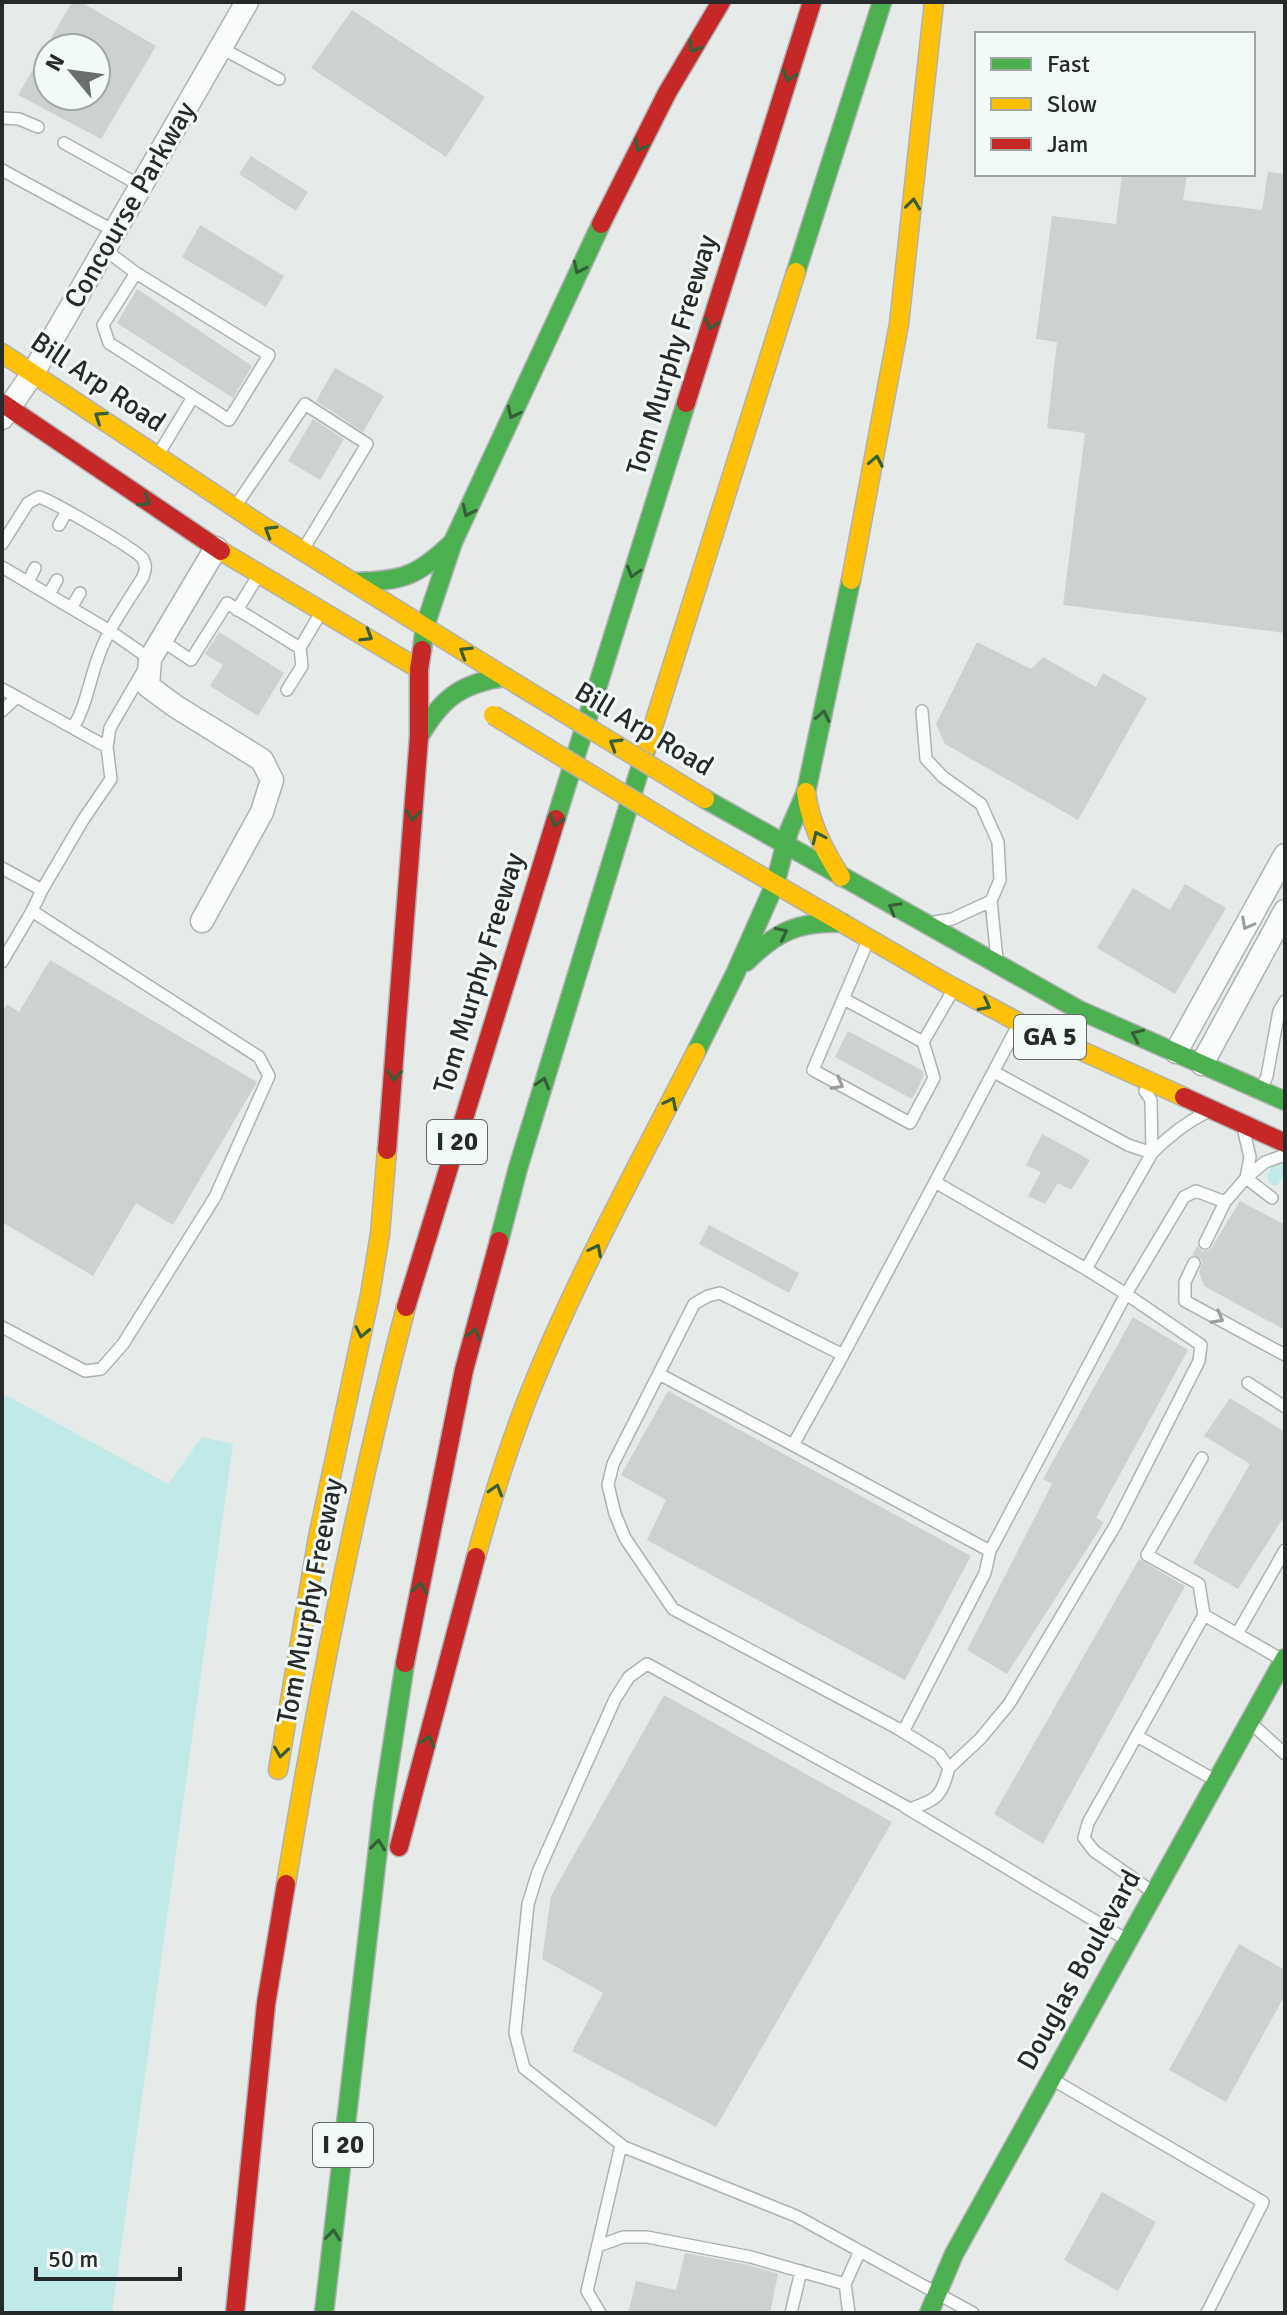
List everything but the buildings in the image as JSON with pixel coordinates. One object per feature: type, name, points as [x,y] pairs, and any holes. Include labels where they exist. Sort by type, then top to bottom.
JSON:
[{"type":"main road","points":[[419,737],[435,711],[438,680],[425,626],[453,542],[613,198],[667,93],[721,2]]},
{"type":"main road","name":"Tom Murphy Freeway","points":[[235,2313],[266,2004],[306,1762],[361,1486],[392,1358],[592,702],[812,2]]},
{"type":"main road","name":"I 20","points":[[324,2313],[383,1805],[403,1675],[468,1356],[518,1168],[605,878],[882,2]]},
{"type":"main road","points":[[362,1978],[504,1463],[550,1343],[735,974],[775,884],[785,845],[806,792],[890,381],[905,277],[934,2]]},
{"type":"main road","name":"Bill Arp Road","points":[[2,353],[303,551],[705,799],[998,968],[1079,1010],[1285,1101]]},
{"type":"main road","name":"GA 5","points":[[5,410],[216,548],[694,837],[955,988],[1020,1023],[1285,1143]]},
{"type":"main road","points":[[355,582],[405,579],[421,571],[453,542]]},
{"type":"main road","points":[[438,680],[469,684],[505,677]]},
{"type":"main road","points":[[275,1793],[315,1553],[380,1234],[419,737],[438,680]]},
{"type":"main road","points":[[806,792],[816,833],[841,877]]},
{"type":"main road","points":[[735,974],[759,948],[784,930],[815,922],[843,923]]},
{"type":"main road","name":"Douglas Boulevard","points":[[929,2313],[954,2254],[1284,1659]]},
{"type":"main road","points":[[261,1921],[261,1965],[266,2004]]},
{"type":"street","name":"Concourse Parkway","points":[[5,410],[33,373],[247,2]]},
{"type":"street","points":[[202,921],[262,812],[272,780],[262,760],[148,686],[155,650],[216,548]]},
{"type":"street","points":[[1176,1052],[1285,855]]},
{"type":"street","points":[[1202,1064],[1285,911]]},
{"type":"lane","points":[[221,48],[279,79]]},
{"type":"lane","points":[[2,118],[19,119],[38,127]]},
{"type":"lane","points":[[64,143],[141,186]]},
{"type":"lane","points":[[2,170],[109,240],[136,273],[269,355],[229,420],[109,343],[103,325],[136,273]]},
{"type":"lane","points":[[158,456],[193,397]]},
{"type":"lane","points":[[234,507],[305,404],[367,444],[303,551]]},
{"type":"lane","points":[[2,544],[19,515],[32,499],[39,497],[113,539],[144,561],[143,577],[110,631],[85,704],[73,728]]},
{"type":"lane","points":[[59,525],[67,511]]},
{"type":"lane","points":[[82,537],[89,525]]},
{"type":"lane","points":[[105,551],[113,539]]},
{"type":"lane","points":[[2,567],[110,631],[155,650],[191,660],[227,603],[300,648]]},
{"type":"lane","points":[[28,582],[35,568]]},
{"type":"lane","points":[[237,610],[260,574]]},
{"type":"lane","points":[[49,594],[57,580]]},
{"type":"lane","points":[[71,608],[80,593]]},
{"type":"lane","points":[[287,690],[302,666],[300,648],[323,610]]},
{"type":"lane","points":[[2,962],[83,820],[111,779],[107,747],[110,728],[155,650]]},
{"type":"lane","points":[[2,689],[107,747]]},
{"type":"lane","points":[[2,711],[17,697]]},
{"type":"lane","points":[[922,711],[926,759],[943,777],[981,804],[998,842],[1000,880],[991,901],[998,968]]},
{"type":"lane","points":[[2,868],[42,890]]},
{"type":"lane","points":[[923,925],[952,919],[991,901]]},
{"type":"lane","points":[[2,1327],[85,1371],[101,1369],[123,1344],[215,1197],[269,1076],[259,1057],[32,911]]},
{"type":"lane","points":[[844,999],[923,1042],[934,1078],[910,1123],[813,1070],[869,938]]},
{"type":"lane","points":[[923,1042],[955,988]]},
{"type":"lane","points":[[1260,1090],[1267,1076],[1279,1011],[1285,1001]]},
{"type":"lane","points":[[793,1445],[1020,1023]]},
{"type":"lane","points":[[994,1072],[1128,1145],[1152,1153]]},
{"type":"lane","points":[[1136,1077],[1151,1100],[1152,1153]]},
{"type":"lane","points":[[1086,1269],[1152,1153],[1192,1120],[1211,1111]]},
{"type":"lane","points":[[1237,1122],[1244,1132],[1250,1157],[1246,1178]]},
{"type":"lane","points":[[1205,1243],[1225,1202],[1246,1178],[1265,1162],[1285,1155]]},
{"type":"lane","points":[[1246,1178],[1272,1198]]},
{"type":"lane","points":[[905,1807],[910,1809],[932,1801],[944,1788],[949,1768],[980,1739],[1009,1704],[1115,1526],[1199,1361],[1201,1345],[1086,1269],[935,1182]]},
{"type":"lane","points":[[903,1732],[985,1573],[990,1551],[1126,1294],[1184,1197],[1196,1191],[1225,1202]]},
{"type":"lane","points":[[1194,1263],[1185,1282],[1185,1301],[1285,1355]]},
{"type":"lane","points":[[843,1355],[720,1293],[694,1304],[613,1464],[608,1485],[615,1514],[625,1538],[673,1609],[903,1732],[939,1754],[949,1768]]},
{"type":"lane","points":[[659,1374],[990,1551]]},
{"type":"lane","points":[[1248,1383],[1285,1407]]},
{"type":"lane","points":[[1154,1893],[1094,1851],[1084,1838],[1088,1823],[1204,1615],[1199,1584],[1147,1555],[1202,1458]]},
{"type":"lane","points":[[1237,1634],[1285,1550]]},
{"type":"lane","points":[[1204,1615],[1284,1659]]},
{"type":"lane","points":[[973,2313],[796,2216],[621,2145],[524,2068],[515,2033],[528,1904],[538,1872],[615,1699],[629,1677],[647,1664],[905,1807],[1127,1940]]},
{"type":"lane","points":[[1249,1722],[1285,1754]]},
{"type":"lane","points":[[1137,1736],[1216,1781]]},
{"type":"lane","points":[[1051,2078],[1263,2202],[1207,2313]]},
{"type":"lane","points":[[600,2313],[587,2291],[621,2145]]},
{"type":"lane","points":[[598,2246],[623,2237],[647,2237],[751,2257],[845,2284]]},
{"type":"lane","points":[[849,2313],[845,2284],[860,2251]]},
{"type":"lane","points":[[791,2313],[801,2271]]},
{"type":"shaded area","points":[[1285,1162],[1285,1175],[1277,1185],[1271,1185],[1267,1178],[1271,1168]]},
{"type":"shaded area","points":[[2,1393],[168,1484],[202,1437],[233,1444],[112,2313],[2,2313]]},
{"type":"traffic: fast","points":[[796,272],[882,2]]},
{"type":"traffic: fast","points":[[422,650],[425,626],[453,542],[601,224]]},
{"type":"traffic: fast","points":[[556,819],[686,403]]},
{"type":"traffic: fast","points":[[355,582],[386,580],[409,574],[430,562],[453,542]]},
{"type":"traffic: fast","points":[[696,1052],[775,884],[789,831],[806,792],[851,580]]},
{"type":"traffic: fast","points":[[419,737],[436,712],[454,695],[476,684],[505,677]]},
{"type":"traffic: fast","points":[[499,1241],[518,1168],[646,749]]},
{"type":"traffic: fast","points":[[705,799],[1079,1010],[1285,1101]]},
{"type":"traffic: fast","points":[[746,962],[768,943],[790,930],[814,924],[843,923]]},
{"type":"traffic: fast","points":[[929,2313],[954,2254],[1285,1658]]},
{"type":"traffic: fast","points":[[324,2313],[383,1805],[405,1663]]},
{"type":"traffic: slow","points":[[851,580],[899,324],[934,2]]},
{"type":"traffic: slow","points":[[646,749],[796,272]]},
{"type":"traffic: slow","points":[[2,353],[261,525],[505,677]]},
{"type":"traffic: slow","points":[[221,551],[419,669]]},
{"type":"traffic: slow","points":[[505,677],[705,799]]},
{"type":"traffic: slow","points":[[493,715],[694,837]]},
{"type":"traffic: slow","points":[[806,792],[819,836],[841,877]]},
{"type":"traffic: slow","points":[[694,837],[1020,1023],[1184,1097]]},
{"type":"traffic: slow","points":[[476,1557],[511,1443],[543,1360],[606,1227],[696,1052]]},
{"type":"traffic: slow","points":[[278,1770],[318,1537],[370,1295],[380,1234],[387,1150]]},
{"type":"traffic: slow","points":[[286,1884],[339,1594],[406,1307]]},
{"type":"traffic: jam","points":[[601,224],[667,93],[721,2]]},
{"type":"traffic: jam","points":[[686,403],[812,2]]},
{"type":"traffic: jam","points":[[2,403],[221,551]]},
{"type":"traffic: jam","points":[[387,1150],[419,737],[422,650]]},
{"type":"traffic: jam","points":[[406,1307],[556,819]]},
{"type":"traffic: jam","points":[[1184,1097],[1285,1143]]},
{"type":"traffic: jam","points":[[405,1663],[464,1370],[499,1241]]},
{"type":"traffic: jam","points":[[399,1847],[476,1557]]},
{"type":"traffic: jam","points":[[235,2313],[266,2004],[286,1884]]}]
